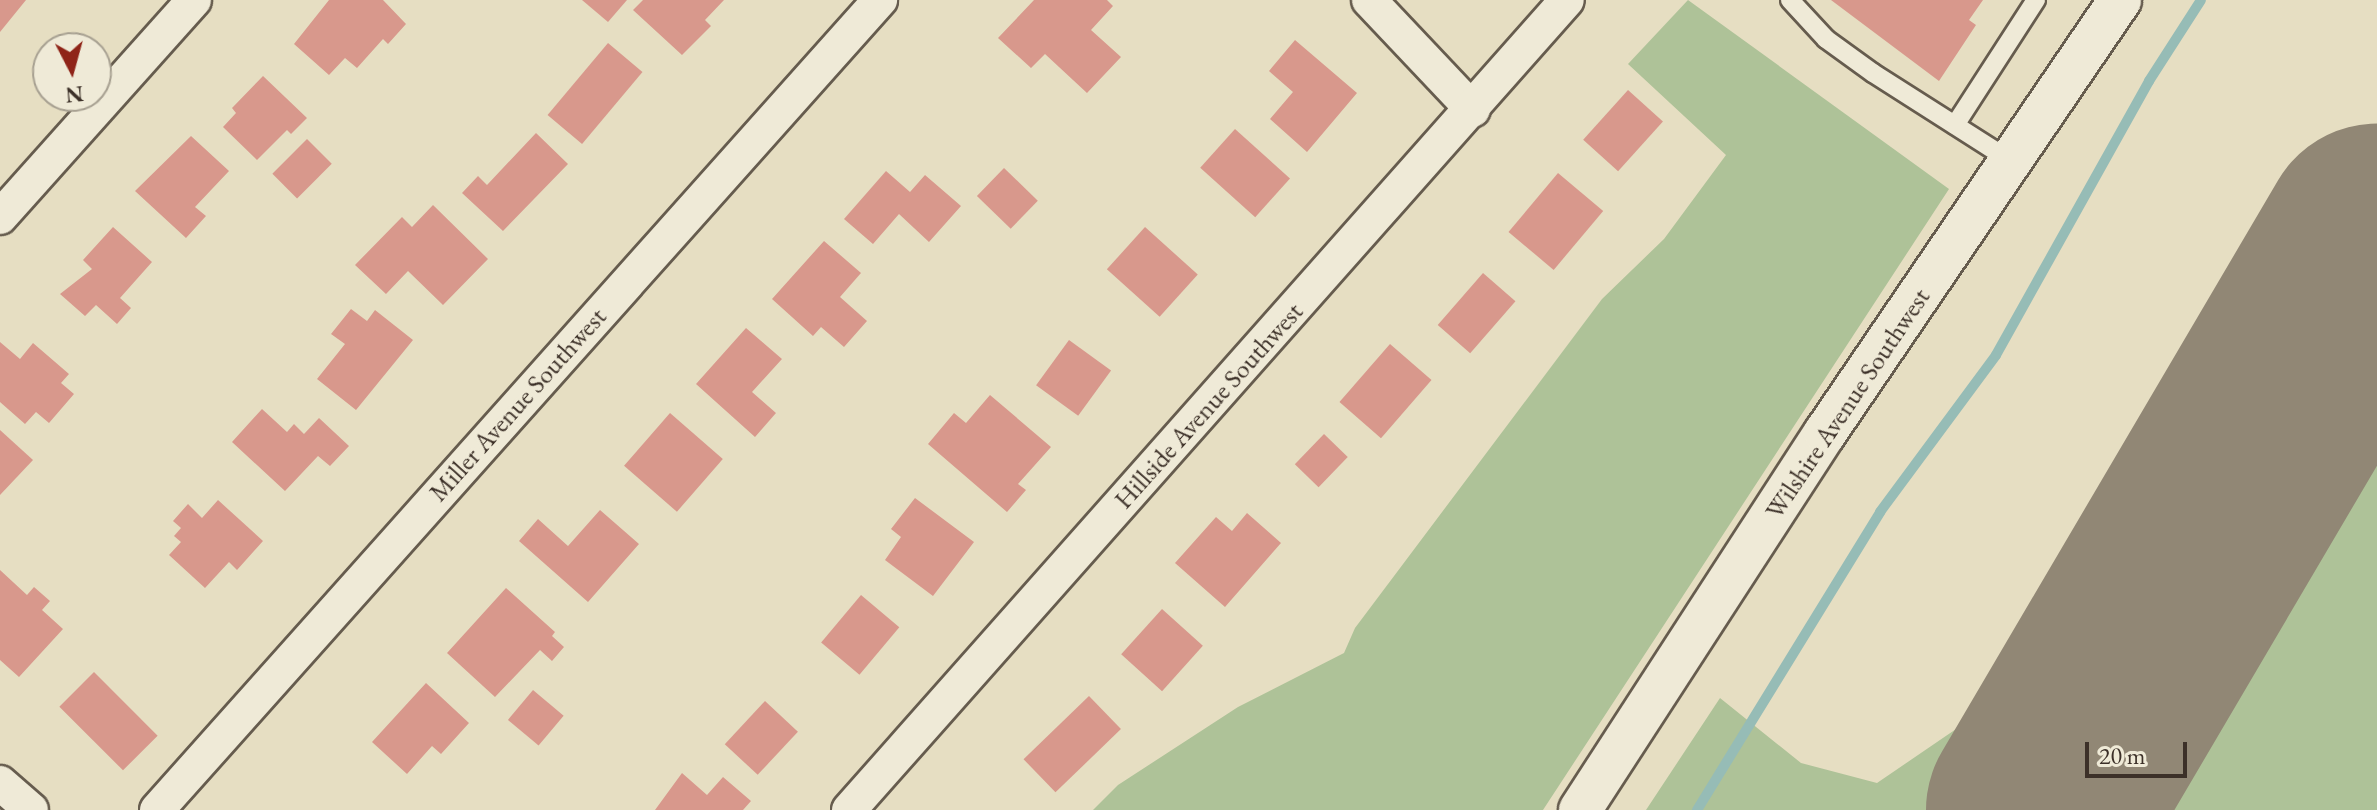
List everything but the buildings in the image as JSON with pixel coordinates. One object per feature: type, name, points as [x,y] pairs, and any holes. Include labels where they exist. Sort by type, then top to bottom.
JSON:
[{"type":"street","points":[[0,217],[194,0]]},
{"type":"street","name":"Miller Avenue Southwest","points":[[157,810],[880,0]]},
{"type":"street","points":[[1369,0],[1473,110]]},
{"type":"street","name":"Hillside Avenue Southwest","points":[[849,810],[1473,110],[1567,0]]},
{"type":"street","name":"Wilshire Avenue Southwest","points":[[1580,810],[2120,0]]},
{"type":"street","points":[[0,783],[31,810]]},
{"type":"lane","points":[[1790,0],[1826,39],[2011,161]]},
{"type":"lane","points":[[1955,125],[2036,0]]},
{"type":"green space","points":[[1688,0],[1949,189],[1543,810],[1093,810],[1118,785],[1238,707],[1344,653],[1355,628],[1602,299],[1664,239],[1726,155],[1628,64]]},
{"type":"green space","points":[[2377,393],[2377,810],[2138,810]]},
{"type":"green space","points":[[2067,622],[1996,766],[1965,810],[1646,810],[1720,698],[1801,763],[1877,783],[2003,697]]},
{"type":"waterway","points":[[1697,810],[1880,512],[1996,355],[2149,81],[2201,0]]},
{"type":"runway","points":[[2041,810],[2377,239]]}]
